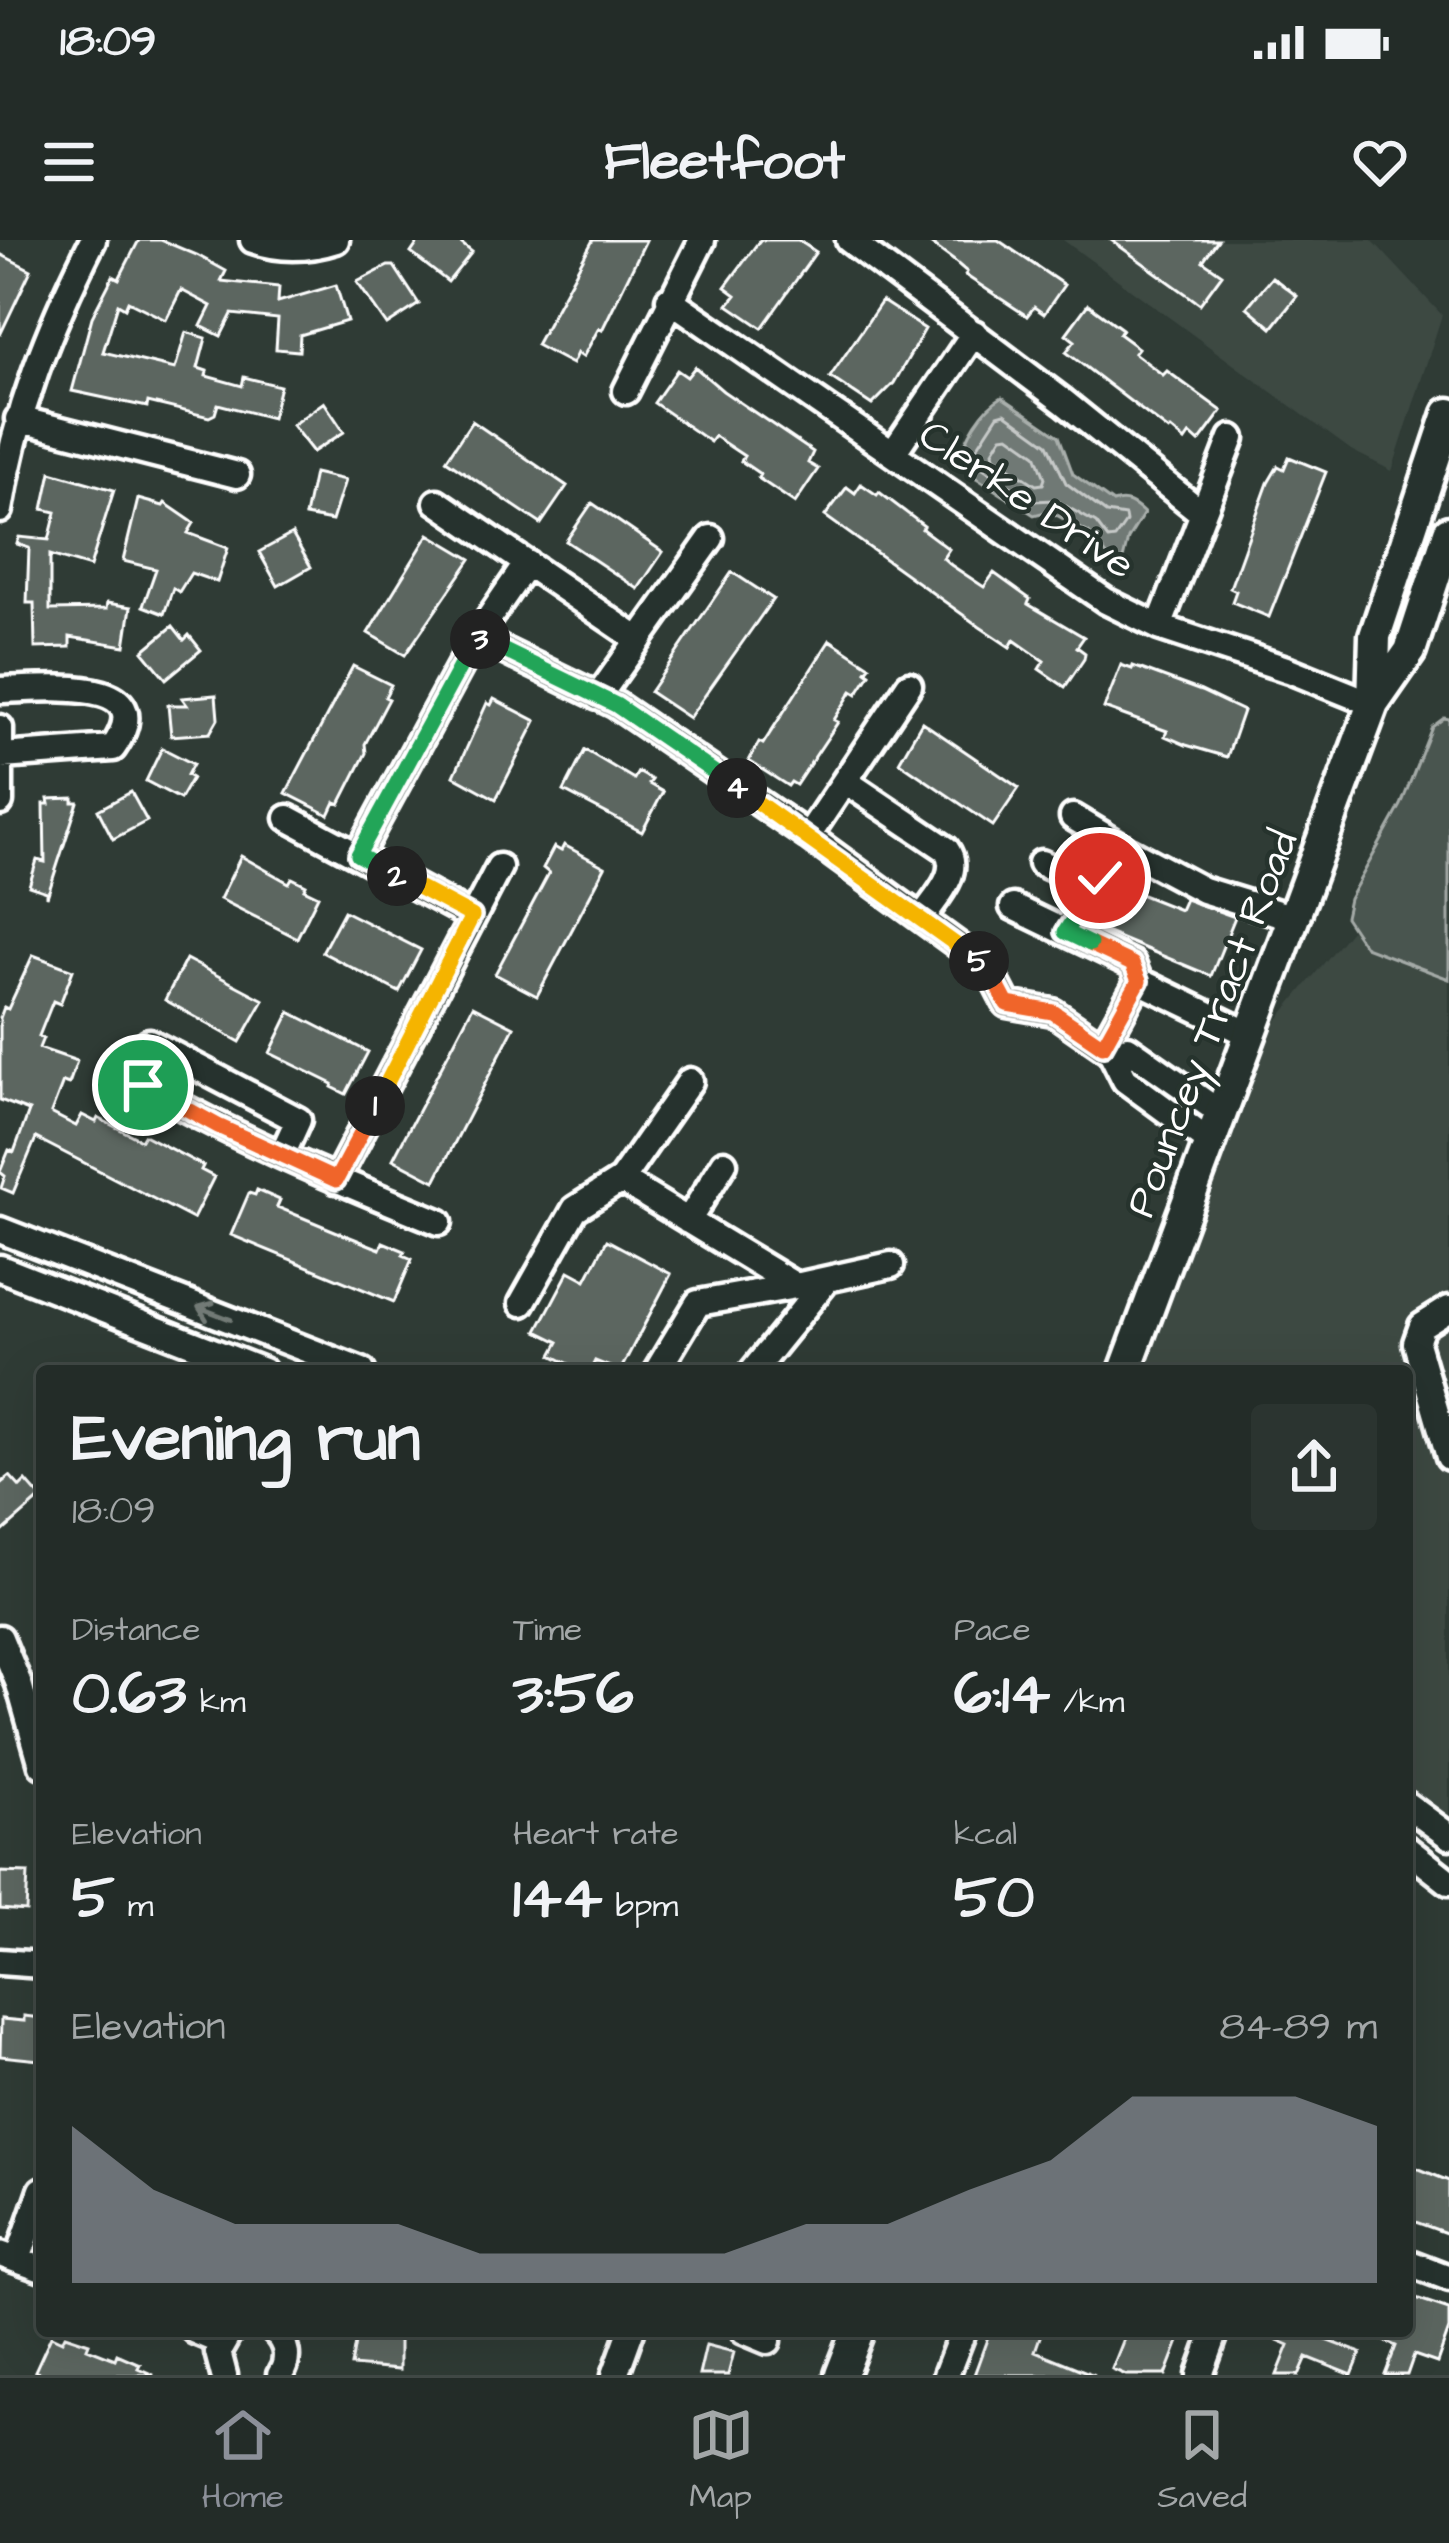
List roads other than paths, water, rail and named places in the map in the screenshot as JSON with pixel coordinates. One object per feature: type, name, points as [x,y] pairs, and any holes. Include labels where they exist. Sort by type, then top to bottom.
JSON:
[{"type":"main road","name":"Pouncey Tract Road","points":[[1373,704],[1375,636],[1449,414]]},
{"type":"main road","name":"Pouncey Tract Road","points":[[1127,1365],[1373,704],[1410,651],[1449,532]]},
{"type":"main road","points":[[841,2375],[856,2337]]},
{"type":"street","points":[[0,509],[18,419],[57,311],[93,240]]},
{"type":"street","points":[[253,240],[283,247],[336,240]]},
{"type":"street","points":[[626,391],[702,240]]},
{"type":"street","points":[[849,240],[1203,514]]},
{"type":"street","name":"Clerke Drive","points":[[670,299],[1088,590],[1159,627],[1373,704]]},
{"type":"street","points":[[892,453],[974,333]]},
{"type":"street","points":[[18,419],[237,476]]},
{"type":"street","points":[[1159,627],[1232,438]]},
{"type":"street","points":[[437,502],[638,640]]},
{"type":"street","points":[[598,697],[711,538]]},
{"type":"street","points":[[358,855],[476,637],[527,563]]},
{"type":"street","points":[[476,637],[598,697],[808,836],[988,968],[1007,1004],[1053,1012],[1107,1049],[1128,1048],[1214,1126]]},
{"type":"street","points":[[808,836],[909,685]]},
{"type":"street","points":[[0,690],[97,689],[115,699],[125,712],[125,730],[113,748],[2,756]]},
{"type":"street","points":[[0,728],[0,802]]},
{"type":"street","points":[[845,781],[946,849],[953,859],[952,871],[922,918]]},
{"type":"street","points":[[1073,817],[1203,890],[1294,918]]},
{"type":"street","points":[[288,818],[472,916]]},
{"type":"street","points":[[1065,932],[1126,850]]},
{"type":"street","points":[[1041,863],[1094,887]]},
{"type":"street","points":[[336,1180],[500,867]]},
{"type":"street","points":[[1013,907],[1132,964],[1139,981],[1249,1034]]},
{"type":"street","points":[[1107,1049],[1139,981]]},
{"type":"street","points":[[282,1155],[298,1120],[149,1042],[131,1078],[218,1126],[336,1180],[439,1222]]},
{"type":"street","points":[[522,1303],[575,1209],[620,1180],[690,1081]]},
{"type":"street","points":[[688,1221],[724,1163]]},
{"type":"street","points":[[620,1180],[796,1286]]},
{"type":"street","points":[[0,1230],[347,1365]]},
{"type":"street","points":[[661,1365],[698,1303],[826,1282],[891,1265]]},
{"type":"street","points":[[0,1268],[248,1365]]},
{"type":"street","points":[[758,1365],[826,1282]]},
{"type":"street","points":[[1449,1310],[1422,1327],[1416,1343],[1449,1457]]},
{"type":"street","points":[[0,1638],[36,1744]]},
{"type":"street","points":[[1413,1809],[1449,1836]]},
{"type":"street","points":[[1413,1855],[1449,1882]]},
{"type":"street","points":[[0,1962],[36,1965]]},
{"type":"street","points":[[9,2256],[36,2202]]},
{"type":"street","points":[[1413,2264],[1449,2278]]},
{"type":"street","points":[[224,2375],[219,2363],[226,2337]]},
{"type":"street","points":[[278,2337],[286,2359],[280,2375]]},
{"type":"street","points":[[615,2375],[629,2337]]},
{"type":"street","points":[[758,2337],[768,2341]]},
{"type":"street","points":[[946,2375],[961,2337]]},
{"type":"street","points":[[1200,2375],[1214,2337]]},
{"type":"water","points":[[1002,397],[1059,436],[1073,474],[1113,503],[1130,503],[1144,513],[1128,539],[1120,572],[1089,533],[1049,511],[1034,515],[972,475],[960,460],[975,424]]}]
